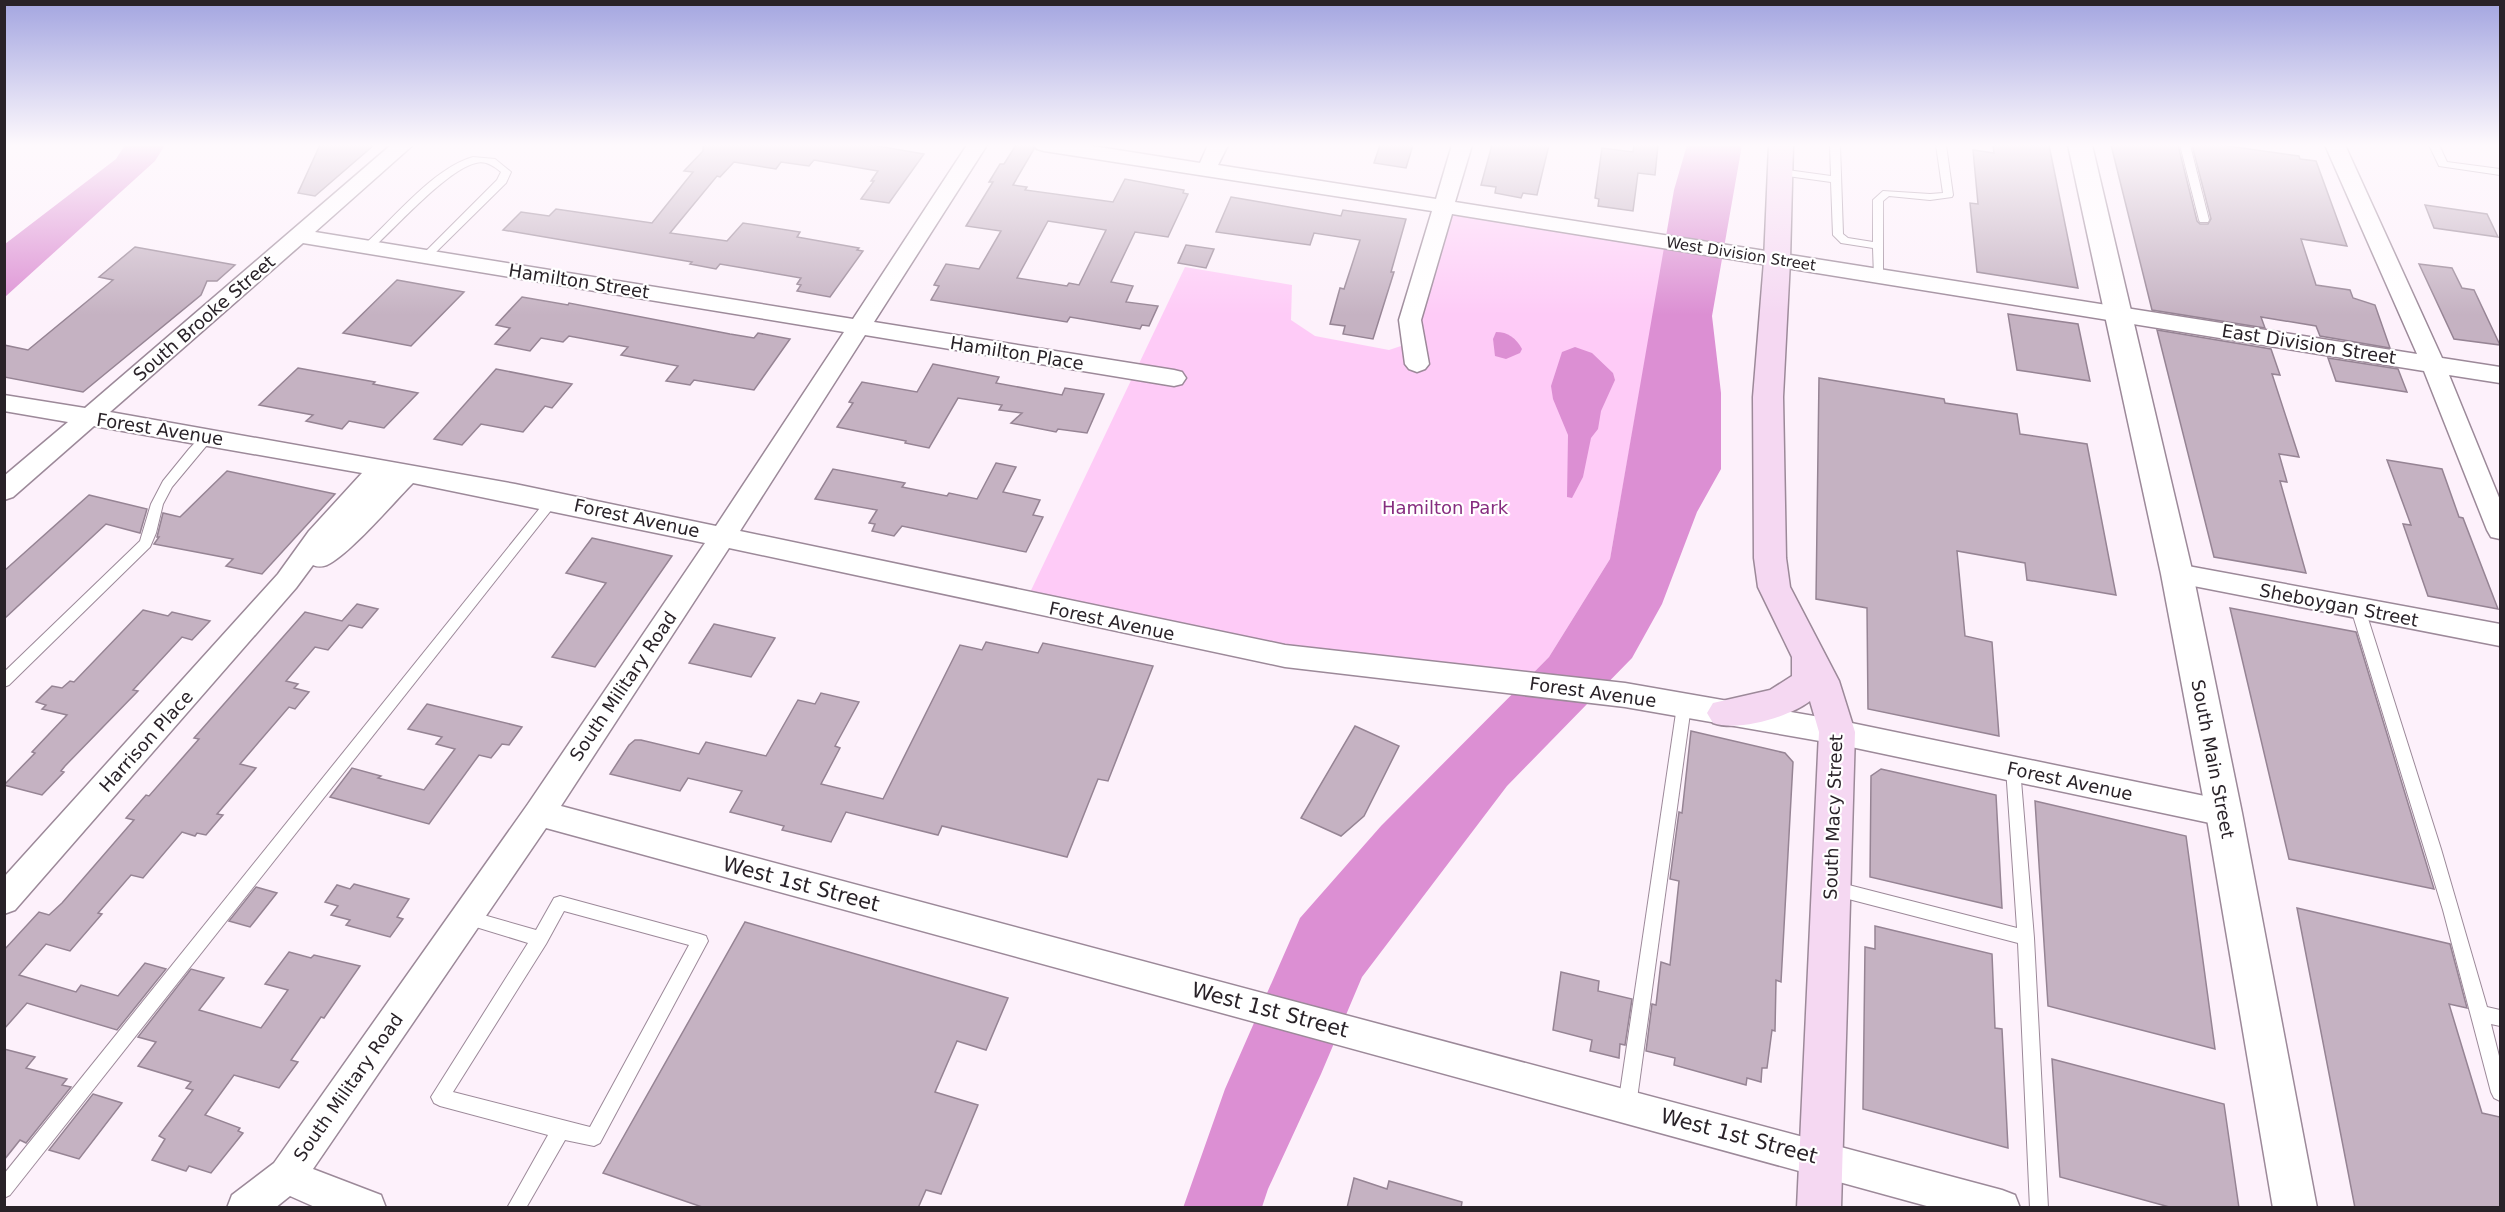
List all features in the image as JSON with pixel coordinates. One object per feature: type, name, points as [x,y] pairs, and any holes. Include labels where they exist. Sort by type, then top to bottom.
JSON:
[{"type":"main road","name":"South Macy Street","points":[[1779,202],[1768,397],[1770,558],[1774,587],[1822,681],[1837,732],[1819,1208]]},
{"type":"main road","points":[[1725,713],[1772,704],[1797,693],[1809,680],[1809,656]]},
{"type":"street","name":"South Brooke Street","points":[[4,491],[338,202]]},
{"type":"street","name":"South Military Road","points":[[245,1208],[287,1176],[539,813],[941,202]]},
{"type":"street","name":"West Division Street","points":[[1422,202],[1777,261],[2118,314]]},
{"type":"street","points":[[1417,364],[1410,320],[1446,202]]},
{"type":"street","name":"South Main Street","points":[[2093,202],[2177,574],[2224,813],[2295,1208]]},
{"type":"street","points":[[2360,202],[2433,364],[2500,530]]},
{"type":"street","name":"Hamilton Street","points":[[298,236],[860,328]]},
{"type":"street","name":"East Division Street","points":[[2118,314],[2500,375]]},
{"type":"street","name":"Hamilton Place","points":[[860,328],[1173,378]]},
{"type":"street","name":"Forest Avenue","points":[[4,403],[208,436],[552,501],[723,536],[1025,603],[1285,656],[1609,693],[1837,732],[2224,813]]},
{"type":"street","name":"Harrison Place","points":[[4,900],[287,581],[318,538],[380,469]]},
{"type":"street","name":"Harrison Place","points":[[287,581],[336,544],[407,474]]},
{"type":"street","name":"Sheboygan Street","points":[[2177,574],[2500,635]]},
{"type":"street","name":"West 1st Street","points":[[539,813],[2002,1208]]},
{"type":"street","points":[[287,1176],[368,1208]]},
{"type":"lane","points":[[369,246],[418,202]]},
{"type":"lane","points":[[426,256],[481,202]]},
{"type":"lane","points":[[1837,202],[1838,235],[1845,241],[1878,246]]},
{"type":"lane","points":[[1878,202],[1879,277]]},
{"type":"lane","points":[[2199,202],[2204,220]]},
{"type":"lane","points":[[4,681],[145,544],[153,529],[156,506],[172,474],[208,436]]},
{"type":"lane","points":[[4,1189],[552,501]]},
{"type":"lane","points":[[2358,609],[2397,730],[2482,1014],[2500,1092]]},
{"type":"lane","points":[[1627,1106],[1684,706]]},
{"type":"lane","points":[[2013,768],[2026,938],[2039,1208]]},
{"type":"lane","points":[[1831,887],[2026,938]]},
{"type":"lane","points":[[560,903],[700,941],[594,1137],[440,1097],[540,939],[560,903]]},
{"type":"lane","points":[[466,917],[540,939]]},
{"type":"lane","points":[[2482,1014],[2500,1018]]},
{"type":"lane","points":[[516,1208],[561,1130]]},
{"type":"green space","name":"Hamilton Park","points":[[1445,205],[1666,242],[1610,559],[1549,657],[1523,683],[1326,662],[1025,603],[1185,267],[1292,285],[1291,320],[1315,336],[1389,350],[1413,342]]},
{"type":"shaded area","points":[[60,202],[110,202],[5,297],[5,244]]},
{"type":"shaded area","points":[[1672,202],[1732,202],[1712,316],[1721,393],[1721,469],[1697,512],[1662,604],[1632,658],[1507,786],[1362,977],[1262,1207],[1183,1208],[1225,1089],[1300,918],[1381,826],[1549,657],[1610,559]]},
{"type":"shaded area","points":[[1496,332],[1508,334],[1514,339],[1522,349],[1520,353],[1506,359],[1495,356],[1493,339]]},
{"type":"shaded area","points":[[1575,347],[1592,353],[1613,373],[1615,380],[1601,411],[1598,429],[1591,438],[1583,477],[1572,498],[1567,497],[1568,435],[1553,399],[1551,386],[1562,352]]},
{"type":"building","points":[[669,202],[696,202],[670,233],[727,241],[743,223],[800,232],[797,237],[859,248],[857,250],[863,251],[830,297],[797,291],[801,285],[797,284],[801,278],[720,264],[716,269],[690,264],[692,262],[503,230],[521,212],[549,216],[556,209],[652,223]]},
{"type":"building","points":[[981,202],[1184,202],[1168,237],[1135,232],[1111,282],[1133,286],[1126,302],[1158,306],[1149,326],[1142,325],[1140,329],[1070,317],[1067,322],[931,300],[939,286],[934,285],[946,264],[979,269],[1001,231],[966,226]],"holes":[[[1048,221],[1106,230],[1079,285],[1069,283],[1067,286],[1017,278]]]},
{"type":"building","points":[[1229,202],[1257,202],[1341,216],[1343,210],[1406,219],[1391,272],[1394,272],[1373,339],[1343,334],[1345,326],[1330,324],[1340,288],[1344,289],[1360,240],[1314,233],[1310,245],[1216,232]]},
{"type":"building","points":[[1599,202],[1634,202],[1633,211],[1598,206]]},
{"type":"building","points":[[1978,202],[2060,202],[2078,288],[1977,272],[1970,203],[1978,204]]},
{"type":"building","points":[[2125,202],[2192,202],[2197,221],[2200,224],[2208,224],[2211,219],[2207,202],[2331,202],[2347,246],[2301,239],[2316,285],[2350,290],[2353,298],[2375,305],[2390,348],[2320,336],[2316,326],[2261,317],[2265,328],[2152,310]]},
{"type":"building","points":[[2425,205],[2487,214],[2498,237],[2434,228]]},
{"type":"building","points":[[1186,245],[1214,249],[1206,268],[1178,263]]},
{"type":"building","points":[[135,247],[235,265],[217,281],[207,281],[201,295],[83,392],[4,377],[4,345],[28,350],[113,280],[99,277]]},
{"type":"building","points":[[2419,264],[2452,268],[2462,288],[2474,290],[2500,345],[2454,339]]},
{"type":"building","points":[[397,280],[464,292],[411,346],[343,333]]},
{"type":"building","points":[[522,297],[568,305],[569,303],[754,338],[758,333],[790,339],[754,390],[694,380],[690,385],[666,381],[678,366],[621,355],[628,347],[569,336],[563,342],[541,338],[530,351],[495,344],[510,328],[496,325]]},
{"type":"building","points":[[2008,314],[2078,324],[2090,381],[2017,370]]},
{"type":"building","points":[[2157,330],[2271,349],[2280,375],[2272,374],[2299,457],[2279,454],[2287,482],[2280,481],[2306,573],[2214,557]]},
{"type":"building","points":[[2328,358],[2398,369],[2407,392],[2336,381]]},
{"type":"building","points":[[933,364],[999,377],[996,383],[1062,395],[1065,388],[1104,394],[1087,433],[1058,429],[1056,432],[1011,423],[1022,413],[999,410],[1002,405],[958,398],[929,448],[837,427],[853,403],[849,402],[862,382],[917,392]]},
{"type":"building","points":[[298,368],[375,382],[373,384],[418,393],[384,428],[349,421],[342,429],[306,421],[313,415],[259,405]]},
{"type":"building","points":[[496,369],[572,384],[552,408],[545,406],[523,432],[481,424],[462,445],[434,439]]},
{"type":"building","points":[[1819,378],[1944,399],[1945,403],[2017,414],[2020,434],[2087,444],[2116,595],[2027,580],[2025,563],[1957,551],[1965,636],[1992,642],[1999,736],[1868,709],[1867,608],[1816,599]]},
{"type":"building","points":[[2387,460],[2442,469],[2459,517],[2463,518],[2498,609],[2428,596],[2403,524],[2411,525]]},
{"type":"building","points":[[996,463],[1016,467],[1003,492],[1040,500],[1033,515],[1043,517],[1026,552],[902,526],[894,536],[872,531],[875,524],[869,523],[877,510],[815,499],[833,469],[905,483],[902,487],[977,499]]},
{"type":"building","points":[[227,471],[335,494],[262,574],[226,566],[233,559],[154,544],[159,537],[157,537],[163,513],[180,517]]},
{"type":"building","points":[[89,495],[147,509],[140,533],[106,524],[4,619],[4,571]]},
{"type":"building","points":[[592,538],[672,556],[595,667],[552,657],[606,583],[566,573]]},
{"type":"building","points":[[357,604],[378,609],[362,628],[349,625],[328,650],[315,647],[286,681],[298,684],[294,688],[309,692],[295,709],[289,707],[240,764],[256,768],[217,814],[223,815],[206,835],[197,833],[195,836],[182,832],[143,878],[131,875],[98,913],[102,914],[70,951],[46,944],[19,975],[76,992],[81,985],[118,996],[145,963],[166,969],[117,1030],[27,1003],[4,1029],[4,950],[39,912],[49,915],[62,903],[134,820],[126,818],[146,795],[149,796],[199,739],[194,738],[305,612],[342,621]]},
{"type":"building","points":[[2230,608],[2356,632],[2434,889],[2289,859]]},
{"type":"building","points":[[143,610],[168,616],[172,612],[210,621],[192,640],[182,637],[133,690],[138,691],[65,766],[61,771],[64,772],[42,795],[4,785],[67,715],[42,709],[46,705],[36,702],[52,686],[62,688],[70,681],[74,682]]},
{"type":"building","points":[[714,624],[775,638],[751,677],[689,663]]},
{"type":"building","points":[[986,642],[1038,653],[1043,643],[1153,666],[1108,781],[1098,779],[1067,857],[942,826],[938,835],[846,812],[831,842],[782,830],[784,826],[730,812],[742,791],[688,778],[680,791],[610,774],[629,745],[635,740],[699,754],[706,742],[766,756],[798,700],[815,704],[821,693],[859,702],[835,746],[840,748],[821,784],[883,799],[960,645],[982,650]]},
{"type":"building","points":[[427,704],[522,727],[509,745],[502,744],[491,758],[479,755],[429,824],[330,797],[352,768],[381,776],[378,778],[424,790],[455,749],[436,744],[442,737],[408,729]]},
{"type":"building","points":[[1355,726],[1399,746],[1364,816],[1341,836],[1301,818]]},
{"type":"building","points":[[1691,731],[1785,753],[1793,762],[1781,982],[1776,980],[1775,1031],[1772,1030],[1767,1068],[1762,1068],[1761,1082],[1747,1078],[1746,1085],[1674,1065],[1675,1058],[1646,1051],[1652,1004],[1656,1005],[1661,962],[1670,965],[1679,881],[1670,879],[1679,812],[1682,813]]},
{"type":"building","points":[[1881,769],[1996,795],[2002,908],[1870,877],[1871,776]]},
{"type":"building","points":[[2035,801],[2186,836],[2215,1049],[2048,1006]]},
{"type":"building","points":[[354,884],[409,899],[397,917],[403,919],[390,937],[346,925],[350,920],[331,915],[338,906],[325,902],[337,885],[350,889]]},
{"type":"building","points":[[256,887],[277,893],[250,927],[229,921]]},
{"type":"building","points":[[2297,908],[2450,944],[2467,1008],[2449,1004],[2482,1113],[2500,1117],[2500,1208],[2355,1208]]},
{"type":"building","points":[[745,922],[1008,998],[986,1050],[957,1041],[935,1092],[978,1105],[941,1194],[926,1190],[918,1208],[705,1208],[603,1173]]},
{"type":"building","points":[[1875,926],[1992,954],[1995,1028],[2002,1029],[2008,1148],[1863,1109],[1865,947],[1875,949]]},
{"type":"building","points":[[289,952],[311,958],[314,955],[360,966],[291,1060],[298,1062],[279,1088],[234,1075],[205,1115],[240,1128],[238,1131],[243,1133],[211,1173],[189,1166],[186,1171],[152,1160],[165,1139],[159,1136],[193,1090],[186,1088],[191,1082],[138,1066],[156,1042],[138,1037],[191,969],[224,978],[199,1010],[261,1028],[288,990],[265,984]]},
{"type":"building","points":[[1561,972],[1599,981],[1598,991],[1632,999],[1625,1045],[1620,1044],[1619,1058],[1590,1051],[1592,1040],[1553,1030]]},
{"type":"building","points":[[4,1049],[35,1057],[26,1068],[67,1079],[62,1085],[71,1087],[26,1143],[20,1140],[4,1160]]},
{"type":"building","points":[[2052,1059],[2224,1104],[2239,1208],[2173,1208],[2060,1177]]},
{"type":"building","points":[[93,1094],[122,1103],[79,1159],[49,1150]]},
{"type":"building","points":[[1354,1178],[1387,1189],[1389,1181],[1462,1202],[1461,1208],[1347,1208]]}]
